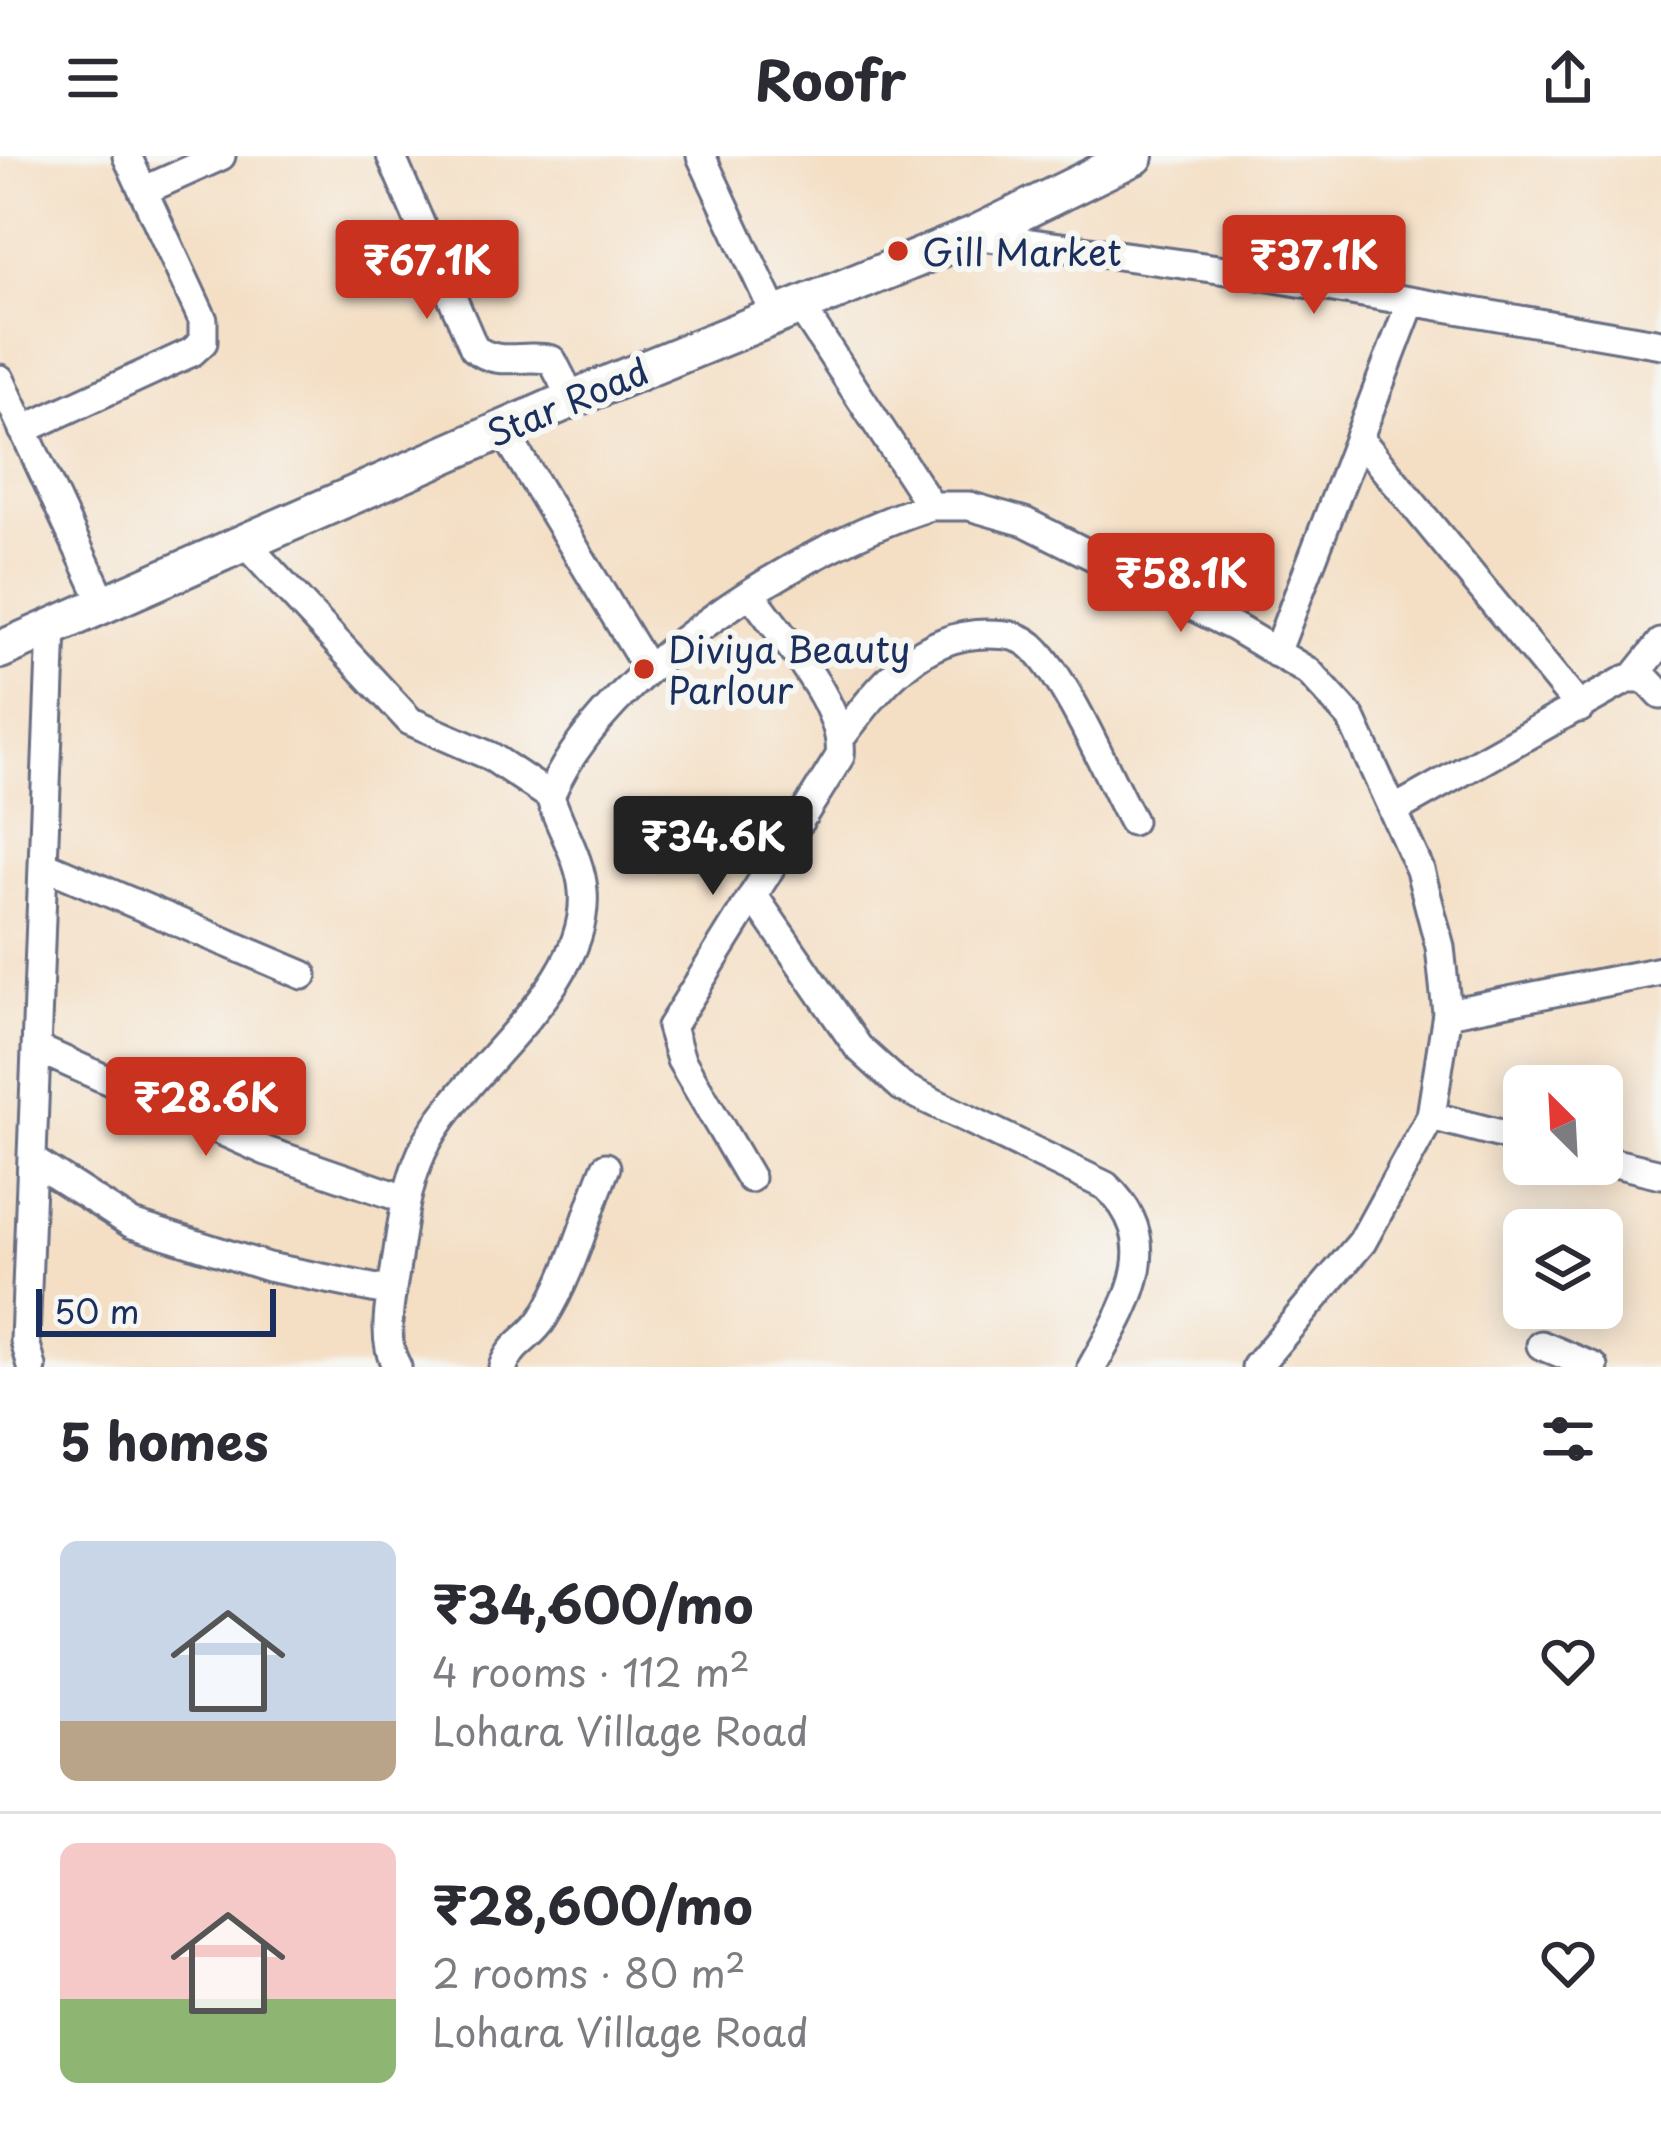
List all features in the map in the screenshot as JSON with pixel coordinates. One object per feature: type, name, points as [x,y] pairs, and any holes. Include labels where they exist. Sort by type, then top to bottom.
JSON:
[{"type":"street","points":[[23,430],[192,352],[203,342],[203,320],[127,156]]},
{"type":"street","points":[[143,191],[221,156]]},
{"type":"street","points":[[391,156],[474,348],[486,358],[551,360],[572,399]]},
{"type":"street","points":[[701,156],[787,310],[931,506]]},
{"type":"street","name":"Star Road","points":[[0,650],[502,428],[974,235],[1126,158]]},
{"type":"street","points":[[974,235],[1661,344]]},
{"type":"street","points":[[1276,652],[1412,302]]},
{"type":"street","points":[[0,380],[104,604]]},
{"type":"street","points":[[502,428],[647,668]]},
{"type":"street","points":[[1359,438],[1580,708]]},
{"type":"street","points":[[550,796],[564,761],[647,668],[752,595],[880,522],[931,506],[969,506],[1024,522],[1309,672],[1351,718],[1420,870],[1441,947],[1447,1012],[1431,1117],[1362,1242],[1256,1367]]},
{"type":"street","points":[[242,541],[410,721],[490,756],[550,796],[583,891],[579,924],[546,992],[446,1111],[422,1151],[405,1199],[392,1292],[388,1336],[398,1367]]},
{"type":"street","points":[[750,1178],[681,1060],[671,1027],[840,756],[842,736],[833,712],[752,595]]},
{"type":"street","points":[[32,1367],[26,1341],[52,627]]},
{"type":"street","points":[[842,736],[880,686],[911,659],[941,643],[975,634],[1013,634],[1036,649],[1053,674],[1132,820]]},
{"type":"street","points":[[1394,810],[1633,678],[1661,643]]},
{"type":"street","points":[[1633,678],[1646,679],[1661,695]]},
{"type":"street","points":[[44,866],[303,975]]},
{"type":"street","points":[[753,895],[858,1046],[902,1087],[1106,1186],[1126,1205],[1139,1262],[1125,1309],[1092,1367]]},
{"type":"street","points":[[1447,1012],[1661,971]]},
{"type":"street","points":[[36,1048],[266,1150],[405,1199]]},
{"type":"street","points":[[1431,1117],[1503,1135]]},
{"type":"street","points":[[32,1160],[132,1224],[268,1268],[392,1292]]},
{"type":"street","points":[[1623,1165],[1661,1174]]},
{"type":"street","points":[[503,1367],[509,1350],[534,1331],[550,1306],[606,1167]]},
{"type":"street","points":[[1540,1345],[1594,1367]]},
{"type":"place","name":"Gill Market","points":[[898,251]]},
{"type":"place","name":"Diviya Beauty Parlour","points":[[644,669]]}]
